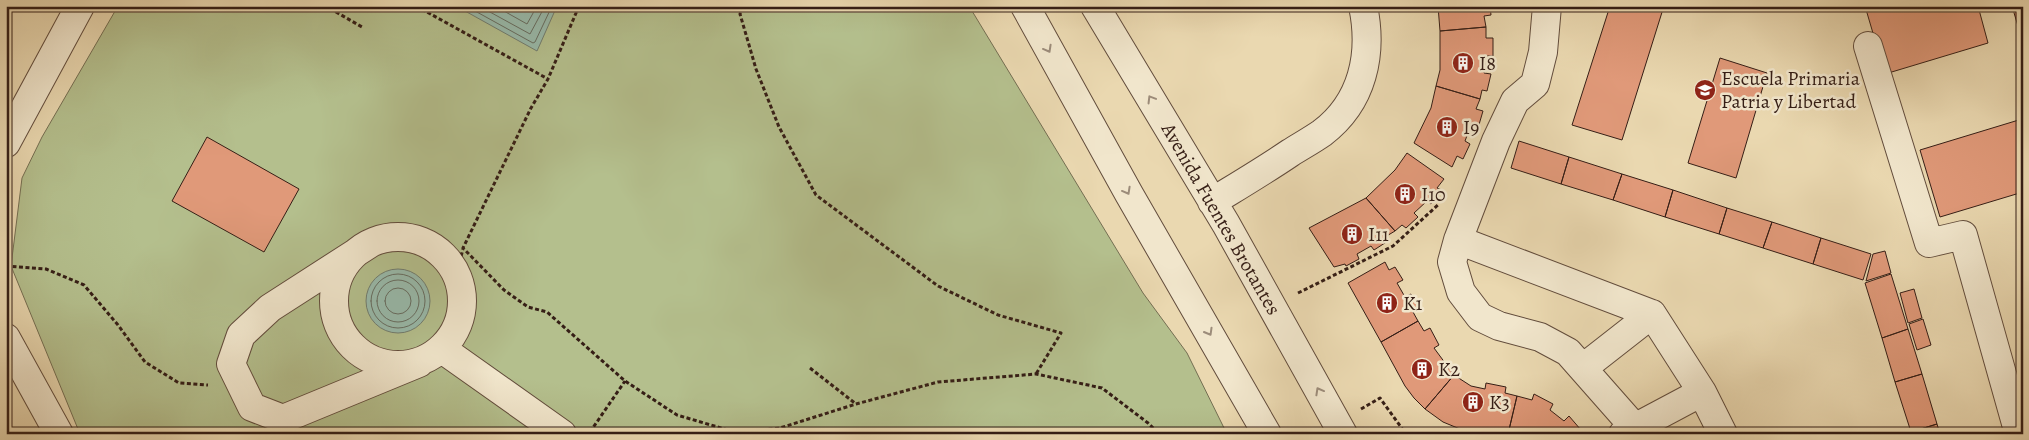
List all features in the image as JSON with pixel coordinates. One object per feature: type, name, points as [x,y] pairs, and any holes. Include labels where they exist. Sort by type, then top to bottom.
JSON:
[{"type":"street","points":[[6,143],[80,6]]},
{"type":"street","points":[[1024,6],[1134,203],[1268,434]]},
{"type":"street","name":"Avenida Fuentes Brotantes","points":[[1095,6],[1272,305],[1340,428]]},
{"type":"street","points":[[1212,202],[1323,132],[1340,116],[1353,97],[1368,53],[1368,30],[1363,6]]},
{"type":"street","points":[[1547,6],[1543,52],[1535,84],[1515,101],[1496,142],[1458,240],[1452,262],[1461,292],[1480,317],[1499,326],[1540,337],[1568,352],[1583,368],[1632,432],[1702,392]]},
{"type":"street","points":[[1868,46],[1930,243],[1963,235],[2019,434]]},
{"type":"street","points":[[395,237],[421,241],[442,254],[456,275],[462,301],[457,327],[430,356],[283,419],[252,407],[231,364],[240,335],[270,308],[371,243],[395,237]]},
{"type":"street","points":[[1458,240],[1652,314],[1702,392],[1723,434]]},
{"type":"street","points":[[371,243],[351,257],[338,278],[334,302],[338,326],[351,346],[372,360],[395,366],[430,356],[562,434]]},
{"type":"street","points":[[1583,368],[1652,314]]},
{"type":"street","points":[[6,338],[60,434]]},
{"type":"path","points":[[334,6],[336,12],[362,26]]},
{"type":"path","points":[[416,6],[548,80]]},
{"type":"path","points":[[456,275],[463,248],[531,108],[548,80],[579,6]]},
{"type":"path","points":[[742,6],[740,14],[762,86],[779,128],[816,195],[938,286],[998,315],[1061,333],[1036,374]]},
{"type":"path","points":[[1272,305],[1393,246],[1443,201]]},
{"type":"path","points":[[463,248],[504,290],[528,307],[547,312],[625,380],[676,415],[738,433],[780,428],[856,404],[938,382],[1036,374],[1102,388],[1148,422],[1159,434]]},
{"type":"path","points":[[6,266],[46,269],[84,285],[118,325],[144,362],[179,383],[208,386],[231,364]]},
{"type":"path","points":[[810,368],[856,404]]},
{"type":"path","points":[[589,434],[625,380]]},
{"type":"path","points":[[1340,428],[1380,398],[1406,434]]},
{"type":"green space","points":[[118,6],[969,6],[1143,293],[1187,353],[1227,434],[80,434],[11,266],[22,178],[42,137]]},
{"type":"water","points":[[456,6],[557,6],[537,51]]},
{"type":"water","points":[[392,269],[404,269],[421,278],[428,289],[430,301],[428,313],[421,324],[404,333],[392,333],[380,328],[371,319],[366,307],[366,295],[371,283],[380,274]]},
{"type":"building","points":[[1438,6],[1490,6],[1491,15],[1484,16],[1486,27],[1440,31]]},
{"type":"building","points":[[1610,6],[1654,6],[1663,9],[1622,140],[1572,125]]},
{"type":"building","points":[[1738,6],[1754,6],[1752,11]]},
{"type":"building","points":[[1865,6],[1978,6],[1988,43],[1885,74]]},
{"type":"building","points":[[2012,6],[2023,6],[2023,33],[2020,33]]},
{"type":"building","name":"I8","points":[[1486,27],[1486,38],[1493,38],[1493,56],[1486,56],[1484,73],[1491,74],[1487,91],[1482,90],[1480,99],[1436,86],[1440,70],[1440,31]]},
{"type":"building","points":[[1720,58],[1767,73],[1736,178],[1688,163]]},
{"type":"building","name":"I9","points":[[1436,86],[1480,99],[1476,109],[1483,111],[1478,128],[1471,125],[1465,141],[1470,144],[1463,159],[1457,156],[1452,167],[1414,143],[1431,108]]},
{"type":"building","points":[[2022,119],[2023,192],[1940,217],[1920,150]]},
{"type":"building","points":[[207,137],[299,189],[264,252],[172,201]]},
{"type":"building","points":[[1519,141],[1569,157],[1561,184],[1511,168]]},
{"type":"building","name":"I10","points":[[1407,153],[1444,179],[1437,188],[1442,190],[1431,204],[1427,201],[1414,213],[1418,217],[1406,228],[1402,225],[1395,231],[1366,198],[1395,170]]},
{"type":"building","points":[[1569,157],[1622,174],[1613,200],[1561,184]]},
{"type":"building","points":[[1622,174],[1673,190],[1665,217],[1613,200]]},
{"type":"building","points":[[1673,190],[1727,208],[1719,234],[1665,217]]},
{"type":"building","name":"I11","points":[[1366,198],[1395,231],[1385,237],[1388,241],[1374,250],[1371,246],[1357,254],[1359,259],[1346,266],[1345,264],[1334,267],[1309,228]]},
{"type":"building","points":[[1727,208],[1772,222],[1763,248],[1719,234]]},
{"type":"building","points":[[1772,222],[1821,238],[1813,264],[1763,248]]},
{"type":"building","points":[[1821,238],[1871,254],[1863,280],[1813,264]]},
{"type":"building","points":[[1885,251],[1891,273],[1866,281],[1873,254]]},
{"type":"building","name":"K1","points":[[1385,262],[1389,270],[1395,267],[1403,280],[1397,283],[1405,297],[1411,294],[1419,308],[1413,312],[1418,321],[1381,342],[1348,283]]},
{"type":"building","points":[[1891,274],[1908,329],[1882,338],[1865,283]]},
{"type":"building","points":[[1914,289],[1922,318],[1908,323],[1900,293]]},
{"type":"building","points":[[1923,319],[1931,345],[1917,350],[1909,324]]},
{"type":"building","name":"K2","points":[[1418,321],[1424,331],[1430,328],[1439,345],[1434,348],[1454,375],[1425,409],[1405,386],[1381,342]]},
{"type":"building","points":[[1908,329],[1922,374],[1895,382],[1882,338]]},
{"type":"building","points":[[1922,374],[1937,424],[1911,432],[1895,382]]},
{"type":"building","name":"K3","points":[[1454,375],[1471,386],[1485,389],[1486,383],[1506,387],[1505,393],[1517,396],[1508,434],[1484,434],[1460,429],[1443,422],[1425,409]]},
{"type":"building","points":[[1534,394],[1553,404],[1550,410],[1564,421],[1569,416],[1581,430],[1577,434],[1508,434],[1517,396],[1532,400]]},
{"type":"building","points":[[1937,424],[1940,434],[1911,434],[1911,432]]},
{"type":"place","name":"I8","points":[[1463,63]]},
{"type":"place","name":"Escuela Primaria Patria y Libertad","points":[[1705,90]]},
{"type":"place","name":"I9","points":[[1447,127]]},
{"type":"place","name":"I10","points":[[1405,194]]},
{"type":"place","name":"I11","points":[[1352,234]]},
{"type":"place","name":"K1","points":[[1387,303]]},
{"type":"place","name":"K2","points":[[1422,369]]},
{"type":"place","name":"K3","points":[[1473,402]]}]
